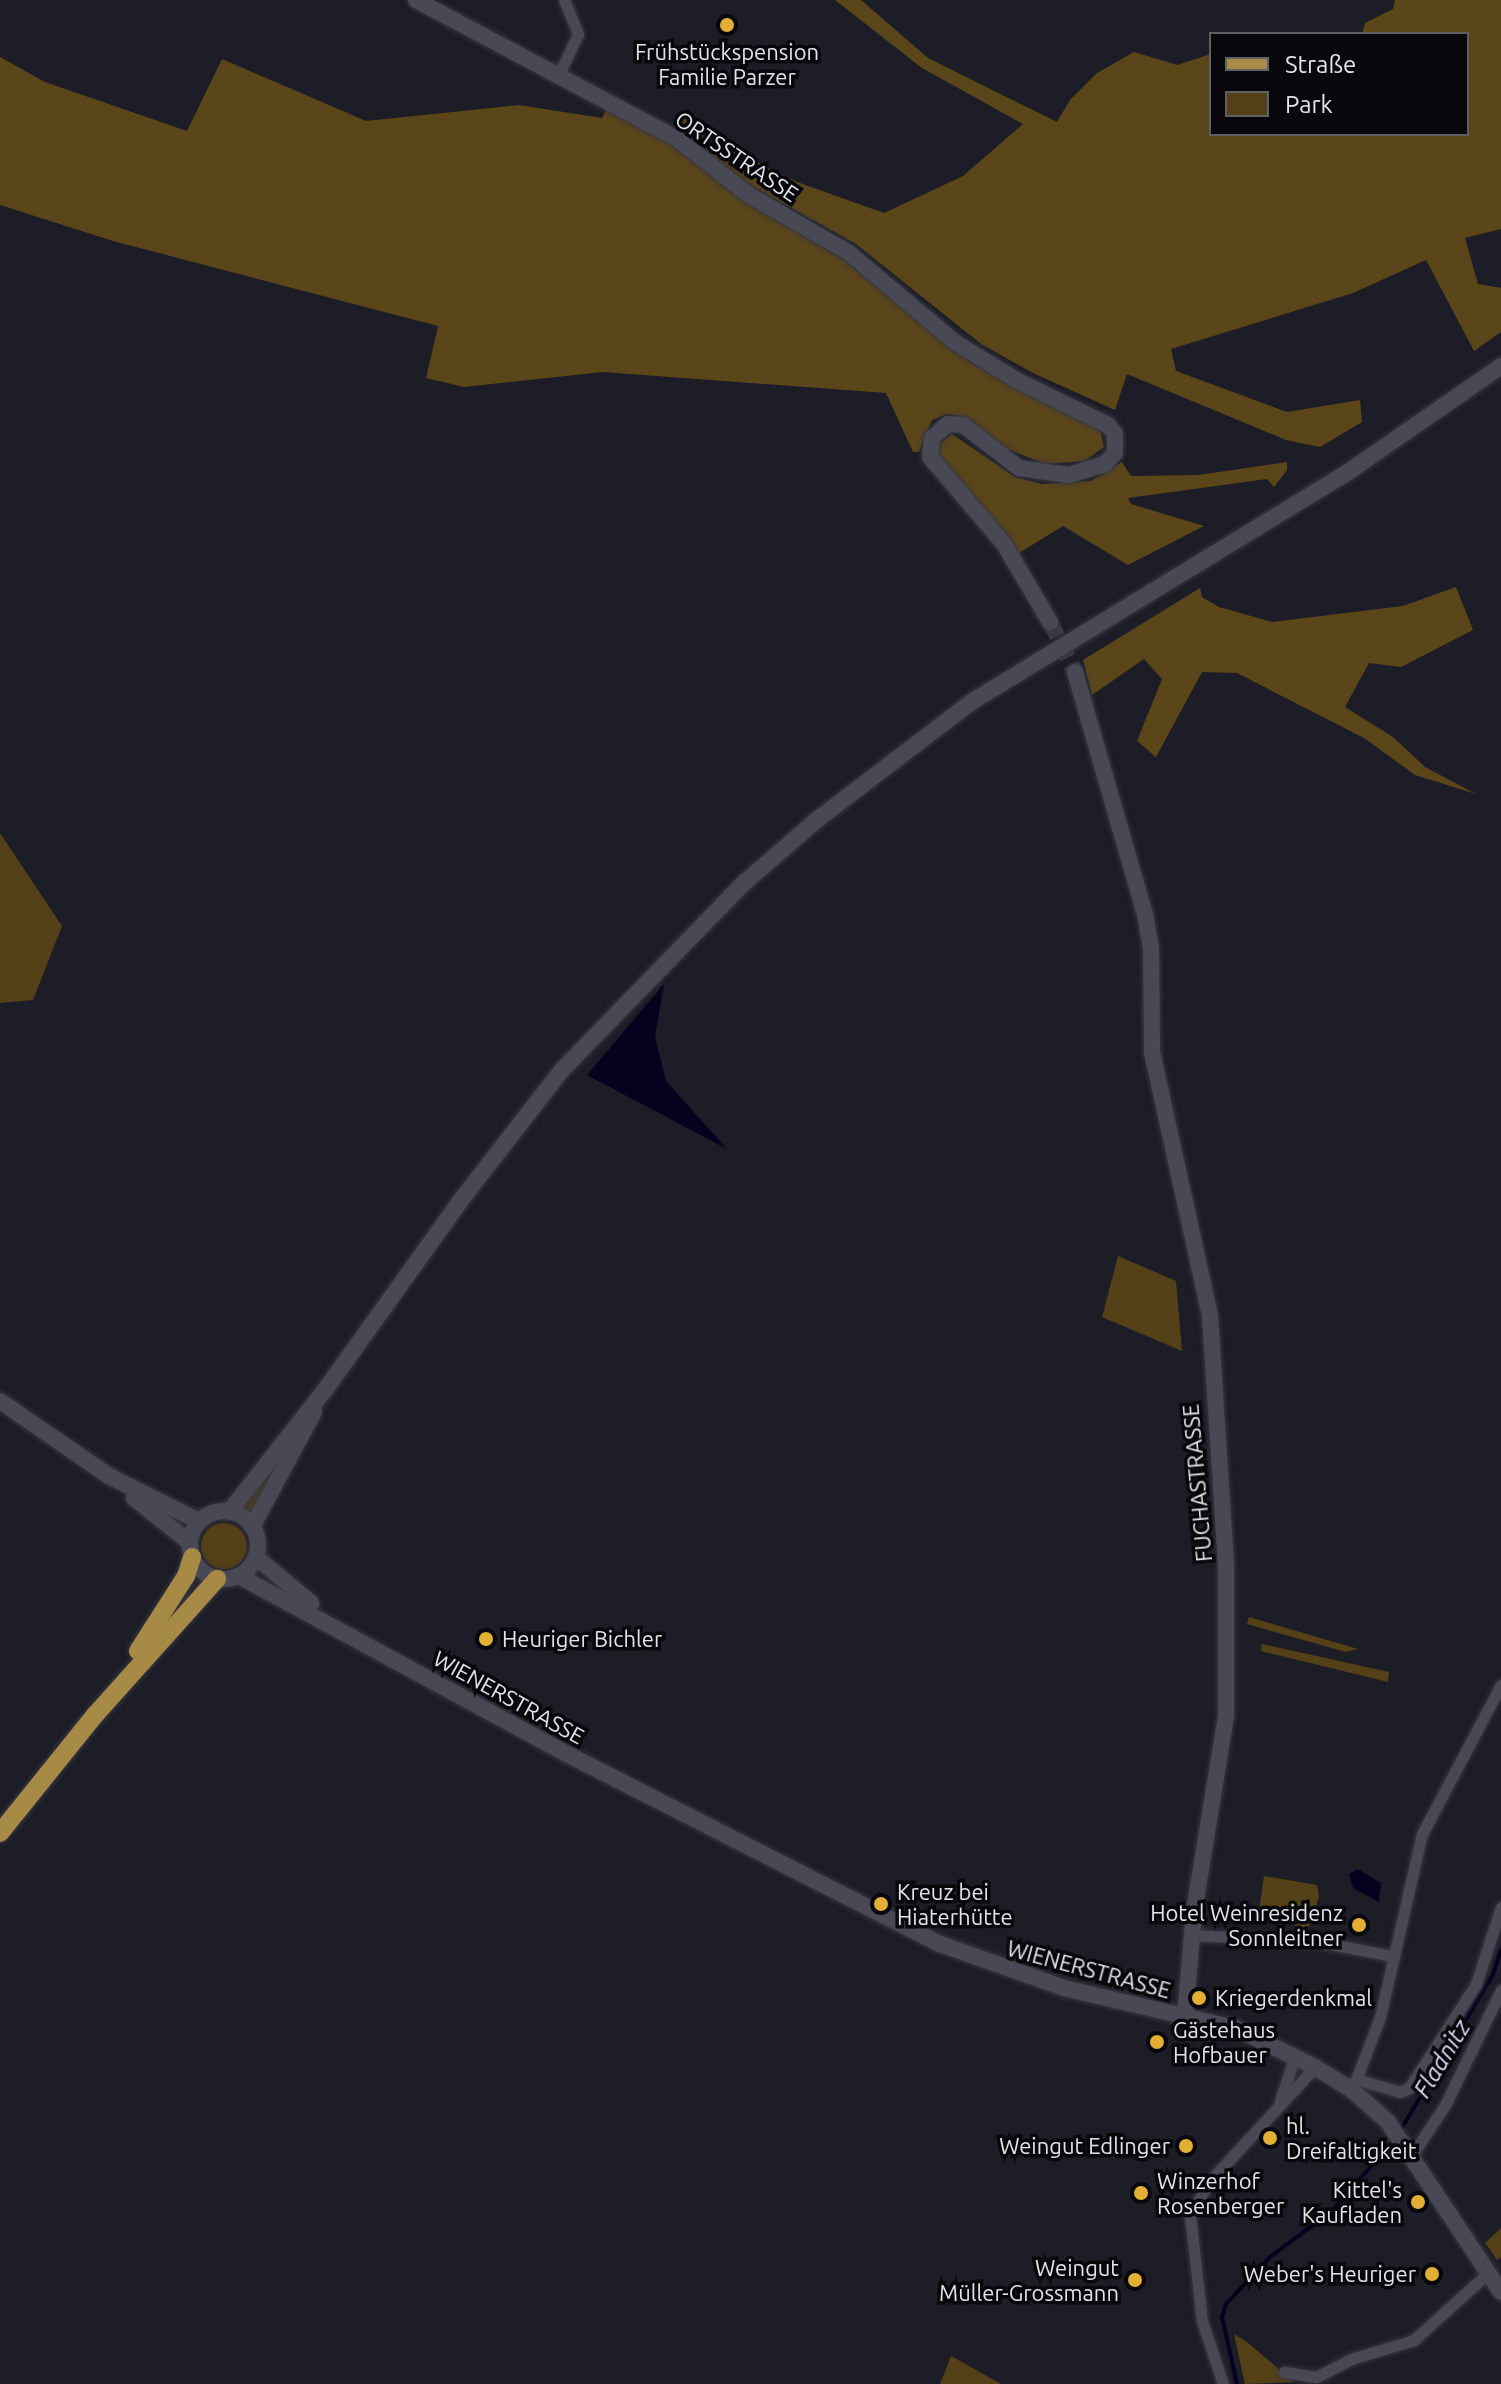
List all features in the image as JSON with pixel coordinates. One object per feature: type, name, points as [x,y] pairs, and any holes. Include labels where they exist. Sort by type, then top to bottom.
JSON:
[{"type":"main road","points":[[95,1715],[180,1586],[191,1550]]},
{"type":"main road","points":[[0,1833],[95,1715],[217,1579]]},
{"type":"street","name":"ORTSSTRASSE","points":[[416,0],[557,78],[677,139],[749,195],[849,253],[956,343],[1056,401],[1108,425],[1115,434],[1115,453],[1105,464],[1068,475],[1043,474],[1019,468],[963,425],[948,424],[932,438],[930,457],[1004,544],[1050,622]]},
{"type":"street","points":[[557,78],[578,34],[564,0]]},
{"type":"street","points":[[109,1476],[199,1521],[229,1512],[325,1390],[461,1200],[562,1070],[659,965],[765,864],[889,762],[973,701],[1348,472],[1501,366]]},
{"type":"street","name":"FUCHASTRASSE","points":[[1075,672],[1100,747],[1151,949],[1152,1052],[1210,1316],[1226,1563],[1226,1716],[1193,1935],[1185,2017]]},
{"type":"street","points":[[0,1401],[109,1476],[191,1550],[199,1569],[217,1579],[239,1576],[256,1557],[252,1527],[325,1390]]},
{"type":"street","points":[[229,1512],[252,1527]]},
{"type":"street","points":[[191,1550],[199,1521]]},
{"type":"street","name":"WIENERSTRASSE","points":[[256,1557],[382,1651]]},
{"type":"street","name":"WIENERSTRASSE","points":[[239,1576],[574,1758],[940,1944],[1064,1988],[1245,2032],[1356,2085],[1412,2155],[1501,2292]]},
{"type":"street","points":[[1501,1685],[1422,1834],[1356,2085],[1400,2092],[1409,2088],[1476,1984],[1501,1907]]},
{"type":"street","points":[[1193,1935],[1320,1942],[1392,1956]]},
{"type":"street","points":[[1412,2155],[1445,2105],[1501,1990]]},
{"type":"street","points":[[1280,2103],[1295,2056]]},
{"type":"street","points":[[1223,2384],[1202,2321],[1190,2216],[1208,2183],[1315,2067]]},
{"type":"street","points":[[1284,2372],[1316,2377],[1351,2359],[1414,2340],[1488,2273]]},
{"type":"green space","points":[[687,116],[744,155],[797,182],[749,176],[743,181],[675,127]]},
{"type":"green space","points":[[0,833],[62,926],[33,1000],[0,1003]]},
{"type":"green space","points":[[1118,1256],[1176,1281],[1182,1351],[1102,1317]]},
{"type":"green space","points":[[270,1468],[273,1470],[251,1513],[242,1507]]},
{"type":"green space","points":[[224,1523],[241,1529],[247,1546],[241,1563],[224,1569],[207,1563],[201,1546],[207,1529]]},
{"type":"green space","points":[[1249,1617],[1358,1649],[1346,1652],[1264,1629],[1247,1624]]},
{"type":"green space","points":[[1262,1644],[1389,1672],[1388,1682],[1261,1651]]},
{"type":"green space","points":[[1264,1876],[1317,1885],[1319,1897],[1306,1935],[1283,1915],[1259,1911]]},
{"type":"green space","points":[[1501,2228],[1501,2257],[1497,2260],[1485,2243]]},
{"type":"green space","points":[[1234,2334],[1247,2342],[1294,2382],[1245,2384]]},
{"type":"green space","points":[[951,2356],[1001,2384],[940,2384]]},
{"type":"shaded area","points":[[835,0],[861,0],[928,58],[1057,122],[1070,100],[1097,73],[1134,52],[1177,65],[1209,55],[1209,136],[1469,136],[1469,32],[1363,32],[1365,23],[1393,9],[1395,0],[1501,0],[1501,229],[1465,238],[1478,284],[1501,288],[1501,332],[1474,351],[1426,260],[1353,293],[1171,349],[1176,371],[1287,412],[1360,400],[1362,422],[1320,447],[1286,440],[1127,374],[1115,410],[1033,373],[981,344],[856,244],[743,181],[749,176],[797,182],[884,213],[963,176],[1023,124],[922,68]]},
{"type":"shaded area","points":[[0,57],[45,82],[187,131],[222,59],[366,121],[519,105],[602,118],[606,110],[676,146],[744,201],[844,260],[971,363],[1100,430],[1104,447],[1085,461],[1045,464],[1005,448],[966,417],[947,414],[932,420],[919,452],[913,452],[886,393],[603,372],[464,387],[426,378],[438,326],[113,241],[0,205]]},
{"type":"shaded area","points":[[952,434],[1015,477],[1042,484],[1091,481],[1122,462],[1131,476],[1198,475],[1287,462],[1287,470],[1274,487],[1267,479],[1128,498],[1131,504],[1204,526],[1128,565],[1063,526],[1019,553],[937,455],[940,443]]},
{"type":"shaded area","points":[[1456,587],[1473,630],[1401,667],[1369,663],[1345,707],[1393,737],[1425,767],[1476,794],[1415,775],[1364,738],[1237,673],[1202,672],[1156,757],[1137,741],[1162,679],[1144,659],[1092,695],[1083,660],[1200,588],[1202,597],[1219,607],[1272,622],[1403,606]]},
{"type":"shaded area","points":[[664,984],[655,1037],[666,1081],[727,1149],[587,1075]]},
{"type":"shaded area","points":[[1358,1869],[1381,1883],[1379,1902],[1353,1888],[1349,1874]]},
{"type":"waterway","name":"Fladnitz","points":[[1399,2133],[1493,1974],[1501,1950]]},
{"type":"waterway","name":"Fladnitz","points":[[1237,2384],[1222,2317],[1226,2304],[1270,2257],[1332,2211],[1394,2140]]},
{"type":"tunnel","points":[[1050,622],[1075,672]]},
{"type":"place","name":"Frühstückspension Familie Parzer","points":[[727,25]]},
{"type":"place","name":"Heuriger Bichler","points":[[486,1639]]},
{"type":"place","name":"Kreuz bei Hiaterhütte","points":[[881,1904]]},
{"type":"place","name":"Hotel Weinresidenz Sonnleitner","points":[[1359,1925]]},
{"type":"place","name":"Kriegerdenkmal","points":[[1199,1998]]},
{"type":"place","name":"Gästehaus Hofbauer","points":[[1157,2042]]},
{"type":"place","name":"hl. Dreifaltigkeit","points":[[1270,2138]]},
{"type":"place","name":"Weingut Edlinger","points":[[1186,2146]]},
{"type":"place","name":"Winzerhof Rosenberger","points":[[1141,2193]]},
{"type":"place","name":"Kittel's Kaufladen","points":[[1418,2202]]},
{"type":"place","name":"Weber's Heuriger","points":[[1432,2274]]},
{"type":"place","name":"Weingut Müller-Grossmann","points":[[1135,2280]]}]
